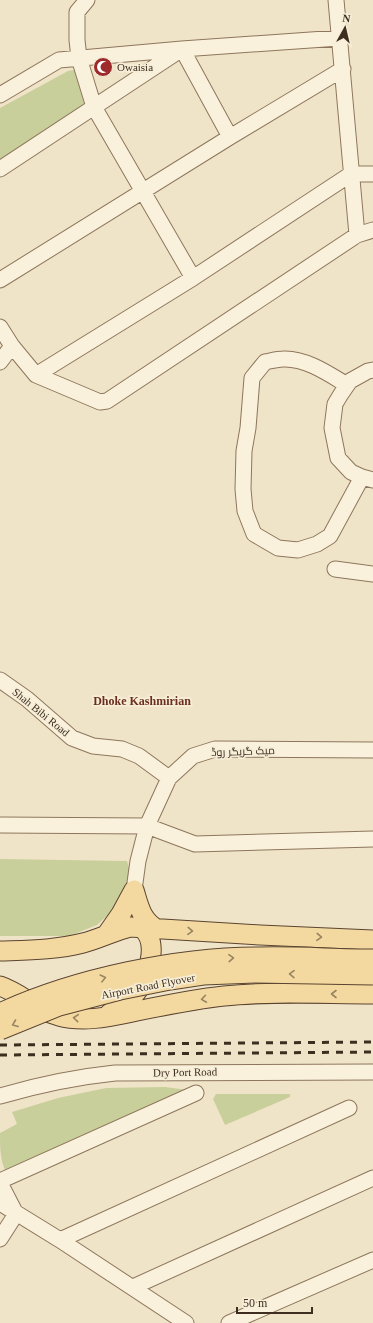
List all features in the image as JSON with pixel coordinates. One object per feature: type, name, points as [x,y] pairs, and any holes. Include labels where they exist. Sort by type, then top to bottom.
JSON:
[{"type":"main road","name":"میک گریگر روڈ","points":[[103,1018],[118,1009],[134,996],[143,980],[150,962],[152,952],[150,941],[145,931],[149,929],[141,912],[134,890]]},
{"type":"main road","name":"میک گریگر روڈ","points":[[107,934],[121,914],[134,890]]},
{"type":"main road","points":[[0,951],[48,949],[85,943],[130,927],[373,940]]},
{"type":"main road","name":"Airport Road Flyover","points":[[0,1013],[29,1001],[88,982],[140,970],[203,959],[260,956],[373,959]]},
{"type":"main road","name":"Airport Road Flyover","points":[[0,1030],[59,1006],[120,990],[203,975],[255,973],[373,975]]},
{"type":"main road","points":[[0,986],[37,1007],[59,1016],[80,1019],[103,1018],[224,996],[266,994],[373,994]]},
{"type":"street","points":[[87,0],[75,6],[79,58],[94,107],[193,278]]},
{"type":"street","points":[[336,0],[357,235]]},
{"type":"street","points":[[0,95],[59,60],[182,49],[339,38]]},
{"type":"street","points":[[0,169],[182,49]]},
{"type":"street","points":[[182,49],[230,137]]},
{"type":"street","points":[[0,280],[230,137],[343,69]]},
{"type":"street","points":[[36,375],[193,278],[351,174],[373,174]]},
{"type":"street","points":[[0,327],[12,346],[36,375],[100,402],[107,402],[357,235],[373,230]]},
{"type":"street","points":[[0,362],[12,346]]},
{"type":"street","points":[[347,385],[305,362],[284,359],[265,362],[252,378],[248,428],[244,452],[243,489],[245,511],[254,534],[278,548],[298,550],[317,544],[330,536],[368,478],[351,472],[338,458],[332,428],[335,404],[347,385],[350,381],[368,371],[373,370]]},
{"type":"street","points":[[335,569],[373,574]]},
{"type":"street","name":"Shah Bibi Road","points":[[0,680],[27,699],[72,738],[93,746],[122,750],[139,756],[169,778]]},
{"type":"street","name":"میک گریگر روڈ","points":[[134,890],[138,861],[147,826],[169,778],[193,756],[215,749],[373,750]]},
{"type":"street","points":[[0,825],[147,826],[195,844],[373,840]]},
{"type":"street","points":[[0,942],[48,949]]},
{"type":"street","name":"Dry Port Road","points":[[0,1096],[61,1080],[115,1073],[373,1072]]},
{"type":"street","points":[[16,1214],[0,1182],[196,1093]]},
{"type":"street","points":[[60,1240],[349,1108]]},
{"type":"street","points":[[133,1287],[373,1178]]},
{"type":"street","points":[[0,1204],[60,1240],[186,1323]]},
{"type":"street","points":[[0,1239],[16,1214]]},
{"type":"street","points":[[229,1323],[373,1260]]},
{"type":"green space","points":[[80,69],[78,82],[86,110],[0,163],[0,108],[68,71]]},
{"type":"green space","points":[[0,859],[127,861],[130,872],[118,906],[97,925],[69,936],[0,936]]},
{"type":"green space","points":[[165,1087],[188,1090],[6,1172],[1,1158],[0,1133],[17,1124],[12,1112],[58,1098],[106,1088]]},
{"type":"green space","points":[[216,1094],[290,1094],[290,1097],[225,1125],[213,1099]]},
{"type":"railway","points":[[0,1045],[373,1042]]},
{"type":"railway","points":[[0,1055],[373,1052]]},
{"type":"place","name":"Owaisia","points":[[103,67]]},
{"type":"district","name":"Dhoke Kashmirian","points":[[142,701]]}]
